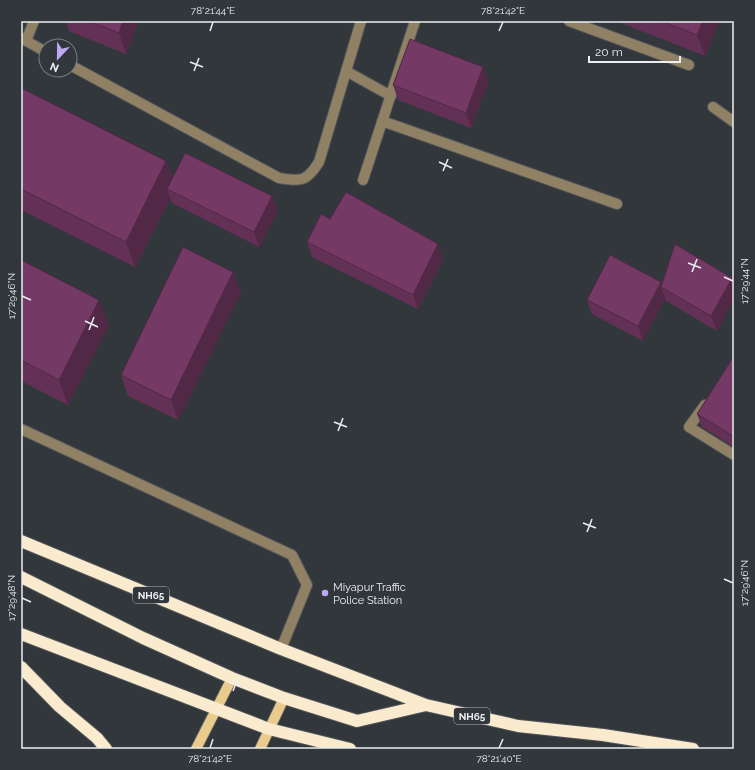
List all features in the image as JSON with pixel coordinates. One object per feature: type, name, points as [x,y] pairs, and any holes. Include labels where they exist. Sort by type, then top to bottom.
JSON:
[{"type":"highway","name":"NH65","points":[[21,541],[281,649],[426,705],[518,726],[603,735],[693,749]]},
{"type":"highway","points":[[21,577],[143,638],[232,678],[284,698],[357,721],[426,705]]},
{"type":"highway","points":[[21,634],[269,729],[350,749]]},
{"type":"highway","points":[[21,667],[60,707],[97,738],[106,749]]},
{"type":"main road","points":[[196,749],[232,678]]},
{"type":"main road","points":[[260,749],[284,698]]},
{"type":"street","points":[[34,21],[24,40],[38,48]]},
{"type":"street","points":[[78,69],[279,178],[299,181],[310,176],[319,162],[361,21]]},
{"type":"street","points":[[363,180],[415,21]]},
{"type":"street","points":[[569,21],[689,65]]},
{"type":"street","points":[[346,71],[391,96]]},
{"type":"street","points":[[713,107],[734,122]]},
{"type":"street","points":[[382,121],[617,204]]},
{"type":"street","points":[[712,395],[689,427],[734,455]]},
{"type":"street","points":[[21,429],[292,555],[307,584],[281,649]]},
{"type":"building","points":[[89,21],[123,21],[119,33]]},
{"type":"building","points":[[661,21],[703,21],[697,35]]},
{"type":"building","points":[[410,39],[483,67],[466,113],[393,85]]},
{"type":"building","points":[[21,88],[166,161],[126,242],[21,189]]},
{"type":"building","points":[[185,153],[272,196],[254,232],[167,189]]},
{"type":"building","points":[[346,192],[438,244],[413,295],[307,242],[321,214],[330,219]]},
{"type":"building","points":[[675,244],[732,278],[711,316],[661,287]]},
{"type":"building","points":[[183,247],[233,272],[171,400],[121,375]]},
{"type":"building","points":[[610,255],[661,282],[638,326],[587,300]]},
{"type":"building","points":[[21,260],[99,300],[59,380],[21,360]]},
{"type":"building","points":[[734,356],[734,434],[733,436],[697,414]]},
{"type":"place","name":"Miyapur Traffic Police Station","points":[[325,593]]}]
